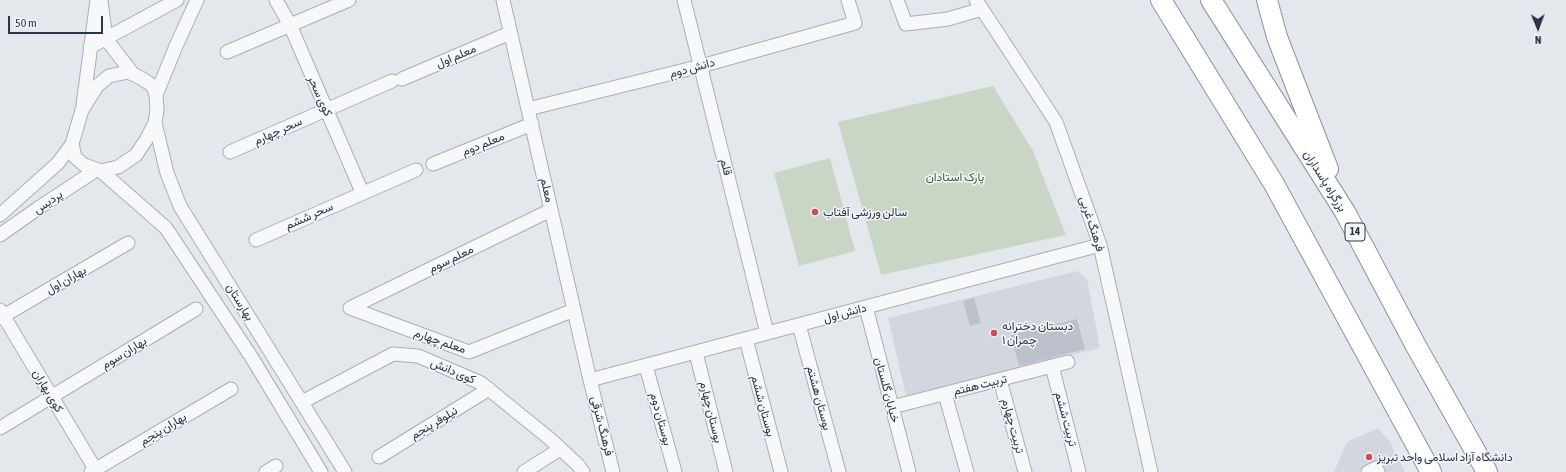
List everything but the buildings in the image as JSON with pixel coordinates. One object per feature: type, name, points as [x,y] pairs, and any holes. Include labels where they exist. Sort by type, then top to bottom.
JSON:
[{"type":"highway","points":[[1161,0],[1274,184],[1431,472]]},
{"type":"highway","name":"بزرگراه پاسداران","points":[[1211,0],[1344,212],[1416,346],[1487,472]]},
{"type":"highway","points":[[1267,0],[1277,37],[1344,212]]},
{"type":"street","points":[[82,110],[98,86],[109,76],[128,72],[142,78],[153,86],[156,96],[157,110],[155,122],[136,155],[118,167],[99,170],[84,165],[76,157],[72,144],[82,110],[97,0]]},
{"type":"street","points":[[101,0],[106,39],[133,74]]},
{"type":"street","points":[[90,47],[177,0]]},
{"type":"street","points":[[156,96],[176,46],[197,0]]},
{"type":"street","name":"کوی سحر","points":[[276,0],[290,26],[362,192]]},
{"type":"street","points":[[228,52],[349,0]]},
{"type":"street","name":"معلم","points":[[503,0],[590,380]]},
{"type":"street","name":"قلم","points":[[684,0],[767,333]]},
{"type":"street","name":"دانش دوم","points":[[528,109],[701,66],[855,23],[848,0]]},
{"type":"street","points":[[897,0],[906,24],[948,19],[979,5]]},
{"type":"street","name":"فرهنگ غربی","points":[[979,5],[1056,122],[1100,245],[1151,472]]},
{"type":"street","name":"معلم اول","points":[[326,110],[510,33]]},
{"type":"street","name":"سحر چهارم","points":[[230,152],[326,110]]},
{"type":"street","name":"بهارستان","points":[[155,122],[167,173],[180,206],[345,472]]},
{"type":"street","name":"معلم دوم","points":[[433,164],[532,124]]},
{"type":"street","name":"پردیس","points":[[0,215],[58,163],[72,144]]},
{"type":"street","name":"بهارستان","points":[[99,170],[166,228],[252,358],[321,472]]},
{"type":"street","name":"پردیس","points":[[0,235],[37,209],[99,170]]},
{"type":"street","name":"سحر ششم","points":[[256,240],[362,192],[416,170]]},
{"type":"street","name":"معلم سوم","points":[[350,308],[551,210]]},
{"type":"street","name":"بهاران اول","points":[[1,315],[128,244]]},
{"type":"street","name":"دانش اول","points":[[590,380],[1100,245]]},
{"type":"street","name":"خیابان گلستان","points":[[866,307],[909,472]]},
{"type":"street","name":"معلم چهارم","points":[[350,308],[469,352],[574,310]]},
{"type":"street","name":"بهاران سوم","points":[[0,428],[52,398],[196,309]]},
{"type":"street","name":"کوی بهاران","points":[[1,315],[95,471]]},
{"type":"street","name":"بوستان هشتم","points":[[799,325],[840,472]]},
{"type":"street","name":"بوستان ششم","points":[[746,339],[781,472]]},
{"type":"street","name":"بوستان چهارم","points":[[696,353],[726,472]]},
{"type":"street","name":"کوی دانش","points":[[302,402],[393,354],[418,356],[481,383],[560,449],[578,465],[583,472]]},
{"type":"street","name":"تربیت هفتم","points":[[892,407],[1068,362]]},
{"type":"street","name":"بوستان دوم","points":[[646,366],[675,472]]},
{"type":"street","name":"تربیت ششم","points":[[1052,366],[1079,472]]},
{"type":"street","name":"فرهنگ شرقی","points":[[590,380],[613,472]]},
{"type":"street","name":"تربیت چهارم","points":[[1000,380],[1025,472]]},
{"type":"street","name":"بهاران پنجم","points":[[95,471],[231,389]]},
{"type":"street","name":"نیلوفر پنجم","points":[[379,457],[489,389]]},
{"type":"street","points":[[945,394],[966,472]]},
{"type":"street","points":[[524,472],[560,449]]},
{"type":"street","points":[[1368,472],[1376,468],[1378,472]]},
{"type":"shaded area","name":"دبستان دخترانه چمران ۱","points":[[1077,271],[1087,279],[1100,348],[906,396],[888,318]]},
{"type":"shaded area","name":"دانشگاه آزاد اسلامی واحد تبریز","points":[[1378,428],[1390,442],[1405,472],[1334,472],[1347,442]]},
{"type":"green space","name":"پارک استادان","points":[[993,86],[1033,151],[1066,235],[881,275],[838,122]]},
{"type":"green space","name":"سالن ورزشی آفتاب","points":[[830,158],[855,251],[799,266],[774,173]]},
{"type":"place","name":"سالن ورزشی آفتاب","points":[[815,212]]},
{"type":"place","name":"دبستان دخترانه چمران ۱","points":[[994,333]]},
{"type":"place","name":"دانشگاه آزاد اسلامی واحد تبریز","points":[[1369,457]]}]
